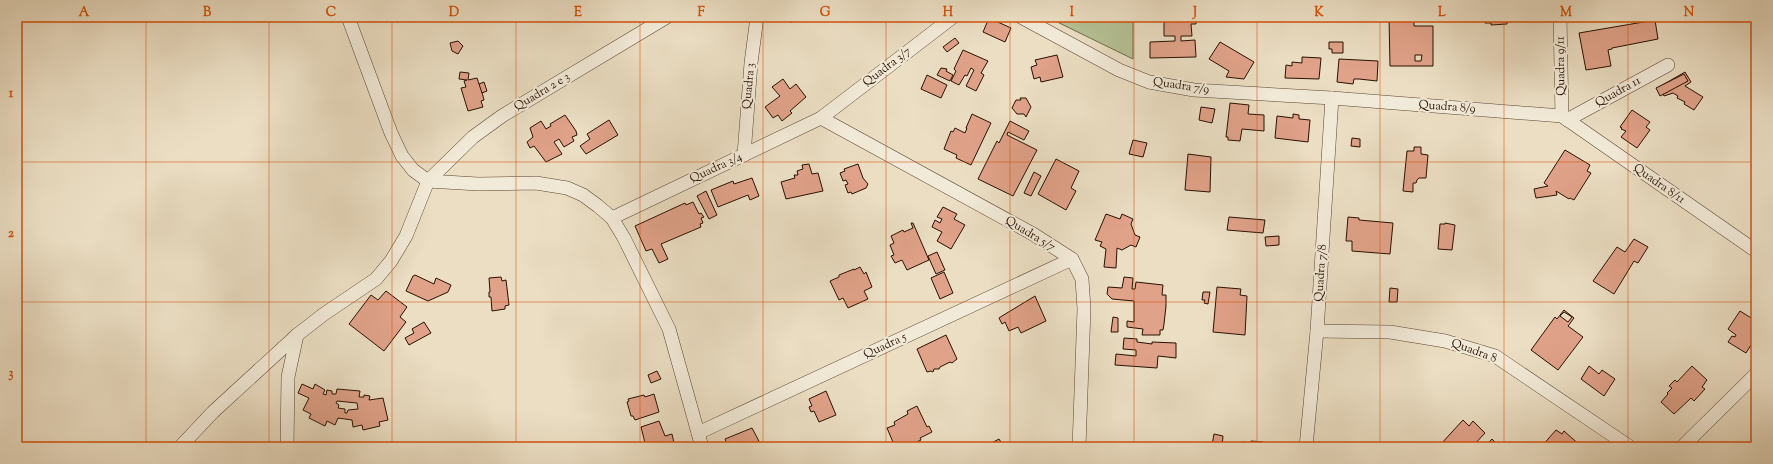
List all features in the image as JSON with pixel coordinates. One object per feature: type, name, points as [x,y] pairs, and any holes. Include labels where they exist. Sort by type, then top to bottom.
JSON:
[{"type":"street","points":[[348,17],[391,133],[402,156],[413,170],[428,181],[478,184],[536,183],[567,188],[583,195],[612,218],[624,238],[669,328],[702,447]]},
{"type":"street","name":"Quadra 2 e 3","points":[[428,181],[473,137],[502,116],[667,17]]},
{"type":"street","name":"Quadra 3","points":[[744,155],[751,63],[757,17]]},
{"type":"street","name":"Quadra 3/7","points":[[821,118],[953,17]]},
{"type":"street","name":"Quadra 7/9","points":[[1021,17],[1119,70],[1149,82],[1194,90],[1332,98]]},
{"type":"street","name":"Quadra 9/11","points":[[1560,17],[1565,118]]},
{"type":"street","name":"Quadra 11","points":[[1565,118],[1668,64]]},
{"type":"street","name":"Quadra 8/9","points":[[1332,98],[1565,118]]},
{"type":"street","name":"Quadra 7/8","points":[[1306,447],[1317,331],[1332,98]]},
{"type":"street","name":"Quadra 3/4","points":[[612,218],[821,118]]},
{"type":"street","name":"Quadra 5/7","points":[[821,118],[1034,234],[1072,259]]},
{"type":"street","name":"Quadra 8/11","points":[[1565,118],[1756,251]]},
{"type":"street","points":[[180,447],[213,412],[297,334],[376,279],[391,261],[406,236],[428,181]]},
{"type":"street","points":[[1072,259],[1082,279],[1084,309],[1080,447]]},
{"type":"street","name":"Quadra 5","points":[[698,433],[1072,259]]},
{"type":"street","name":"Quadra 8","points":[[1317,331],[1390,332],[1445,341],[1495,356],[1630,447]]},
{"type":"street","points":[[287,447],[288,377],[297,334]]},
{"type":"street","points":[[1682,447],[1756,374]]},
{"type":"green space","points":[[1047,17],[1133,17],[1133,59]]},
{"type":"building","points":[[779,17],[793,17],[792,22],[778,20]]},
{"type":"building","points":[[1164,17],[1196,17],[1196,24],[1191,24],[1192,36],[1181,36],[1181,41],[1195,40],[1196,57],[1150,58],[1150,42],[1175,41],[1175,36],[1164,36]]},
{"type":"building","points":[[1389,17],[1414,17],[1414,26],[1433,26],[1433,66],[1390,66]],"holes":[[[1415,55],[1422,55],[1421,61],[1415,61]]]},
{"type":"building","points":[[1484,17],[1516,17],[1516,21],[1507,22],[1507,24],[1491,25],[1491,23],[1485,23]]},
{"type":"building","points":[[989,18],[1011,28],[1005,42],[983,32]]},
{"type":"building","points":[[1655,20],[1658,39],[1612,48],[1608,50],[1611,66],[1586,70],[1579,33]]},
{"type":"building","points":[[955,38],[959,43],[947,52],[943,47]]},
{"type":"building","points":[[458,41],[463,46],[458,54],[452,51],[450,43]]},
{"type":"building","points":[[1220,42],[1254,62],[1244,79],[1226,77],[1229,71],[1209,59]]},
{"type":"building","points":[[1329,42],[1343,42],[1343,53],[1332,53],[1332,49],[1329,49]]},
{"type":"building","points":[[963,50],[988,61],[981,73],[984,75],[976,91],[966,86],[974,70],[971,68],[967,76],[965,75],[959,85],[951,81],[956,71],[954,69]]},
{"type":"building","points":[[1057,55],[1063,77],[1041,82],[1040,77],[1034,79],[1031,67],[1037,65],[1035,60]]},
{"type":"building","points":[[1302,57],[1321,58],[1319,79],[1285,78],[1286,65],[1292,66],[1292,62],[1302,63]]},
{"type":"building","points":[[1339,59],[1378,61],[1377,81],[1354,79],[1353,84],[1337,82]]},
{"type":"building","points":[[941,68],[947,69],[946,71],[953,75],[950,81],[937,75]]},
{"type":"building","points":[[460,72],[469,73],[468,80],[477,78],[479,84],[483,83],[486,91],[482,92],[484,100],[481,101],[483,107],[468,111],[461,88],[466,87],[464,81],[467,80],[459,79]]},
{"type":"building","points":[[1685,72],[1691,82],[1685,86],[1703,97],[1694,110],[1684,104],[1685,102],[1677,98],[1678,96],[1673,93],[1664,96],[1659,87]]},
{"type":"building","points":[[1684,74],[1688,81],[1660,96],[1656,88]]},
{"type":"building","points":[[927,75],[947,85],[941,98],[921,89]]},
{"type":"building","points":[[783,79],[790,89],[796,84],[806,97],[790,111],[792,113],[782,121],[778,115],[773,118],[765,107],[780,96],[772,87]]},
{"type":"building","points":[[484,82],[487,91],[482,93],[479,84]]},
{"type":"building","points":[[1020,98],[1026,98],[1031,107],[1026,117],[1024,114],[1017,114],[1012,108],[1016,100],[1021,100]]},
{"type":"building","points":[[1230,103],[1249,105],[1248,114],[1264,115],[1264,131],[1242,129],[1240,141],[1228,140],[1228,137],[1226,137]]},
{"type":"building","points":[[1201,107],[1215,109],[1212,123],[1199,120]]},
{"type":"building","points":[[1632,110],[1650,122],[1646,127],[1650,130],[1637,148],[1621,137],[1626,131],[1620,127]]},
{"type":"building","points":[[972,114],[991,123],[971,165],[956,158],[957,155],[944,149],[951,131],[953,132],[955,128],[965,133]]},
{"type":"building","points":[[1293,114],[1299,115],[1299,119],[1310,120],[1308,142],[1275,138],[1277,116],[1293,118]]},
{"type":"building","points":[[565,115],[576,131],[577,135],[572,137],[574,141],[564,147],[559,139],[554,142],[562,154],[546,162],[534,146],[530,148],[527,142],[533,137],[530,128],[541,121],[546,129],[551,126],[550,124]]},
{"type":"building","points":[[609,120],[618,135],[586,154],[580,146],[590,139],[587,134]]},
{"type":"building","points":[[1010,121],[1029,131],[1024,140],[1008,132],[1007,135],[1037,150],[1013,196],[978,179],[997,141],[999,143]]},
{"type":"building","points":[[1352,138],[1360,139],[1360,147],[1351,146]]},
{"type":"building","points":[[1133,140],[1147,143],[1143,157],[1129,154]]},
{"type":"building","points":[[1414,147],[1421,147],[1421,154],[1428,155],[1426,178],[1419,178],[1416,183],[1413,183],[1413,192],[1403,191],[1407,151],[1414,151]]},
{"type":"building","points":[[1565,150],[1590,165],[1587,171],[1591,173],[1574,200],[1569,199],[1556,191],[1557,195],[1536,198],[1534,189],[1548,186],[1544,183]]},
{"type":"building","points":[[1188,154],[1211,157],[1210,192],[1185,190]]},
{"type":"building","points":[[1056,159],[1079,171],[1071,188],[1076,191],[1066,210],[1038,194]]},
{"type":"building","points":[[809,164],[812,174],[818,173],[823,191],[786,199],[781,182],[795,178],[794,175],[798,175],[797,171],[803,169],[802,165]]},
{"type":"building","points":[[858,164],[863,178],[868,184],[866,188],[852,194],[851,192],[848,193],[845,185],[848,184],[846,180],[843,181],[840,173],[845,171],[844,169]]},
{"type":"building","points":[[1034,172],[1041,176],[1031,196],[1024,193]]},
{"type":"building","points":[[752,178],[759,196],[750,200],[748,195],[718,207],[711,190],[733,181],[734,184]]},
{"type":"building","points":[[706,191],[717,215],[709,219],[697,196]]},
{"type":"building","points":[[693,202],[699,214],[701,213],[704,217],[701,218],[703,223],[700,224],[701,227],[661,244],[668,259],[659,263],[652,249],[646,251],[635,226],[685,203],[686,205]]},
{"type":"building","points":[[943,207],[957,214],[954,219],[965,225],[951,249],[937,241],[942,232],[932,227],[935,220],[940,223],[942,219],[937,217]]},
{"type":"building","points":[[1106,214],[1120,219],[1122,214],[1133,219],[1131,224],[1135,235],[1140,237],[1136,247],[1131,245],[1122,250],[1117,248],[1116,268],[1104,267],[1106,249],[1100,246],[1102,242],[1095,240]]},
{"type":"building","points":[[1229,217],[1265,220],[1263,233],[1227,230]]},
{"type":"building","points":[[1348,217],[1359,218],[1359,220],[1393,223],[1390,254],[1352,251],[1352,241],[1346,241]]},
{"type":"building","points":[[911,223],[913,223],[929,260],[907,270],[902,260],[895,263],[891,256],[894,255],[890,245],[894,243],[891,236],[903,230],[904,232],[913,228]]},
{"type":"building","points":[[1445,223],[1455,225],[1452,250],[1438,249],[1440,224]]},
{"type":"building","points":[[1279,236],[1279,245],[1266,246],[1265,237]]},
{"type":"building","points":[[1634,239],[1648,247],[1638,263],[1634,261],[1614,294],[1593,281],[1617,247],[1625,252]]},
{"type":"building","points":[[937,252],[945,270],[936,274],[928,256]]},
{"type":"building","points":[[860,267],[864,274],[866,272],[872,287],[864,291],[868,299],[848,308],[843,298],[839,300],[830,281],[839,277],[839,275]]},
{"type":"building","points":[[944,272],[953,293],[940,299],[931,278]]},
{"type":"building","points":[[415,275],[434,284],[436,278],[451,285],[448,292],[428,301],[406,291],[413,276]]},
{"type":"building","points":[[501,277],[502,281],[506,280],[509,305],[505,306],[505,309],[492,311],[491,297],[489,297],[489,278]]},
{"type":"building","points":[[1124,277],[1133,278],[1132,289],[1135,289],[1136,282],[1163,285],[1162,295],[1166,295],[1166,306],[1163,330],[1160,330],[1160,335],[1142,335],[1143,329],[1127,327],[1127,321],[1134,322],[1134,301],[1112,299],[1107,294],[1108,287],[1122,288]]},
{"type":"building","points":[[1217,287],[1241,289],[1240,295],[1247,296],[1245,335],[1213,332]]},
{"type":"building","points":[[1390,288],[1398,289],[1397,302],[1389,302]]},
{"type":"building","points":[[386,291],[407,307],[400,317],[406,322],[384,351],[349,324],[371,295],[378,300]]},
{"type":"building","points":[[1203,292],[1210,292],[1208,304],[1204,303],[1205,300],[1202,300]]},
{"type":"building","points":[[1035,296],[1046,321],[1021,333],[1018,327],[1009,331],[1005,322],[1002,324],[999,318]]},
{"type":"building","points":[[1564,310],[1574,318],[1568,326],[1583,337],[1558,370],[1531,350],[1555,317],[1557,319]],"holes":[[[1564,312],[1572,317],[1568,322],[1560,316]]]},
{"type":"building","points":[[1740,311],[1756,321],[1756,337],[1746,353],[1728,342],[1732,336],[1735,337],[1736,335],[1728,329]]},
{"type":"building","points":[[1113,317],[1118,318],[1118,332],[1111,332]]},
{"type":"building","points":[[424,322],[431,333],[409,345],[405,338],[414,333],[412,329]]},
{"type":"building","points":[[946,335],[957,359],[952,363],[950,362],[940,367],[939,369],[934,369],[933,372],[927,372],[917,349]]},
{"type":"building","points":[[1124,338],[1137,339],[1137,342],[1152,344],[1152,342],[1176,343],[1176,358],[1158,356],[1157,368],[1115,365],[1116,354],[1136,356],[1136,350],[1123,349]]},
{"type":"building","points":[[1589,366],[1599,374],[1602,370],[1615,379],[1604,396],[1581,379]]},
{"type":"building","points":[[1692,366],[1707,380],[1702,387],[1705,389],[1694,401],[1691,398],[1674,414],[1661,402],[1672,388],[1669,386],[1675,380],[1677,382]]},
{"type":"building","points":[[657,371],[661,379],[651,383],[648,375]]},
{"type":"building","points":[[302,384],[313,389],[315,384],[325,390],[323,394],[326,395],[327,390],[332,391],[332,394],[336,394],[337,389],[360,391],[359,397],[364,397],[364,395],[370,396],[369,400],[383,398],[388,420],[379,422],[380,426],[363,430],[362,425],[353,427],[352,420],[338,418],[335,425],[327,421],[325,426],[309,418],[311,414],[303,410],[309,398],[298,393]],"holes":[[[337,401],[357,403],[358,409],[348,410],[347,413],[345,413],[345,409],[338,408],[339,405],[336,403]]]},
{"type":"building","points":[[826,391],[836,415],[819,422],[814,411],[811,412],[809,407],[812,406],[809,399]]},
{"type":"building","points":[[654,394],[659,412],[635,420],[633,416],[631,416],[627,402],[629,401],[628,399],[644,395],[645,397]]},
{"type":"building","points":[[917,406],[927,427],[929,426],[932,432],[920,438],[921,440],[906,447],[895,447],[887,428],[895,425],[894,422],[908,414],[907,411]]},
{"type":"building","points":[[1463,420],[1469,426],[1473,421],[1485,433],[1472,447],[1442,447],[1440,445]]},
{"type":"building","points":[[659,421],[665,436],[672,434],[674,443],[668,445],[668,447],[646,447],[641,427]]},
{"type":"building","points":[[752,428],[762,447],[728,447],[725,439]]},
{"type":"building","points":[[1556,430],[1562,434],[1564,431],[1582,447],[1541,447]]},
{"type":"building","points":[[1214,434],[1223,436],[1222,447],[1212,445]]},
{"type":"building","points":[[999,439],[1004,447],[984,447]]},
{"type":"building","points":[[1492,439],[1499,447],[1484,447]]},
{"type":"building","points":[[1251,441],[1263,442],[1262,447],[1236,447],[1236,445],[1242,446],[1242,442],[1251,443]]}]
